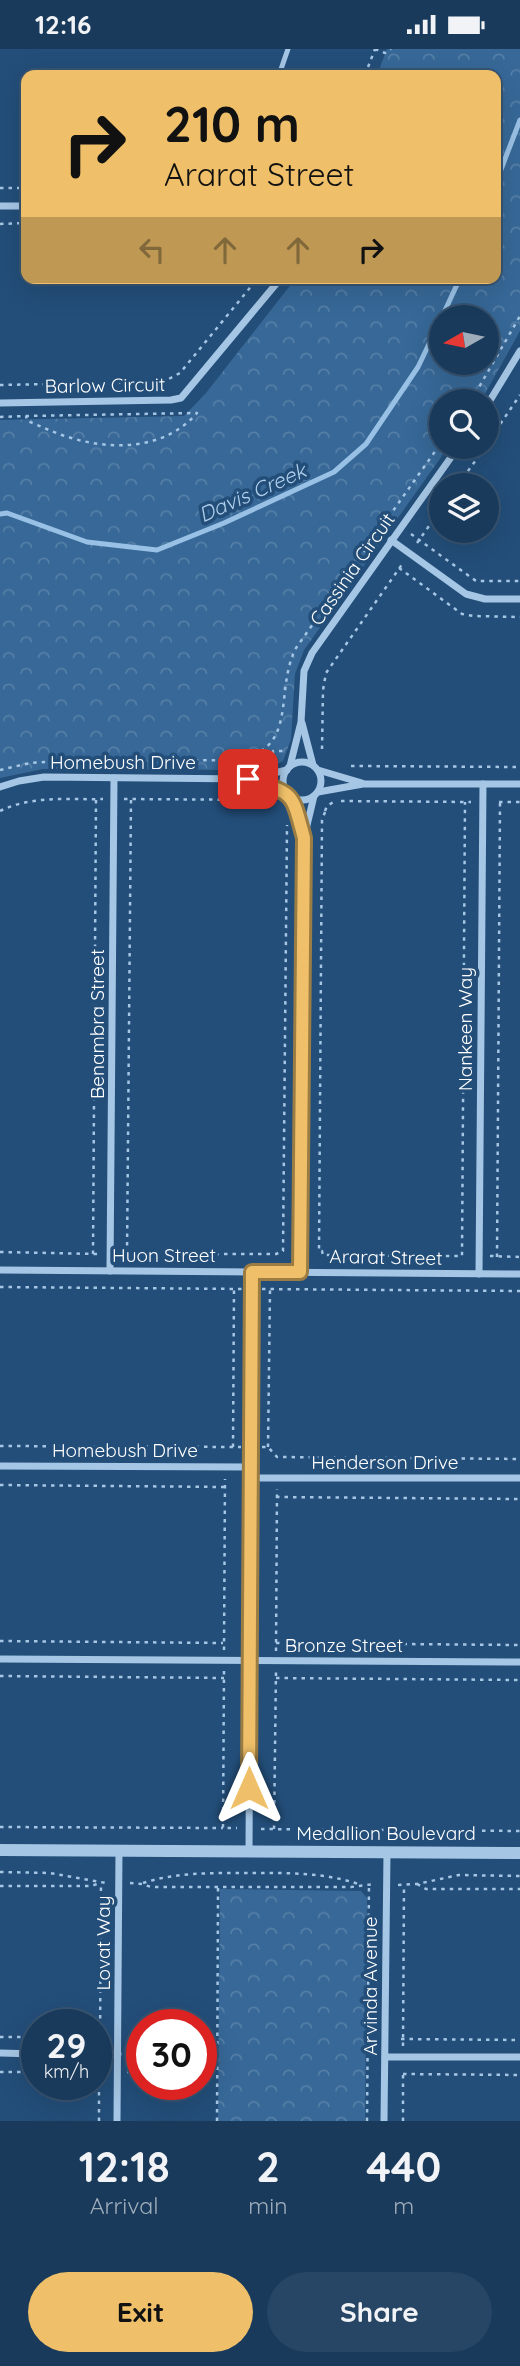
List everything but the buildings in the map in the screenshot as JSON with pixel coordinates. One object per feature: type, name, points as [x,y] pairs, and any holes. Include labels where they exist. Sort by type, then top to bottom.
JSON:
[{"type":"street","points":[[0,206],[21,205]]},
{"type":"street","name":"Barlow Circuit","points":[[0,403],[181,398],[276,284]]},
{"type":"street","points":[[499,389],[518,361],[520,351]]},
{"type":"street","name":"Cassinia Circuit","points":[[288,768],[301,722],[303,681],[312,653],[450,459]]},
{"type":"street","points":[[391,540],[466,594],[485,599],[520,599]]},
{"type":"street","name":"Cassinia Circuit","points":[[301,722],[316,768]]},
{"type":"street","points":[[304,838],[297,812],[283,782],[288,768],[302,762],[363,784]]},
{"type":"street","name":"Homebush Drive","points":[[0,787],[44,777],[248,779],[288,768]]},
{"type":"street","points":[[300,1272],[304,838],[321,783],[316,768]]},
{"type":"street","name":"Benambra Street","points":[[110,1271],[114,778]]},
{"type":"street","name":"Homebush Drive","points":[[248,779],[290,795]]},
{"type":"street","points":[[290,795],[304,800],[316,794],[363,784],[520,784]]},
{"type":"street","name":"Nankeen Way","points":[[479,1274],[483,784]]},
{"type":"street","name":"Huon Street","points":[[0,1270],[252,1272]]},
{"type":"street","points":[[248,1852],[252,1272]]},
{"type":"street","name":"Ararat Street","points":[[252,1272],[520,1274]]},
{"type":"street","name":"Homebush Drive","points":[[0,1465],[251,1467]]},
{"type":"street","name":"Henderson Drive","points":[[251,1478],[520,1478]]},
{"type":"street","name":"Bronze Street","points":[[0,1658],[520,1662]]},
{"type":"street","name":"Medallion Boulevard","points":[[0,1850],[520,1853]]},
{"type":"street","name":"Lovat Way","points":[[117,2121],[119,1850]]},
{"type":"street","name":"Arvinda Avenue","points":[[384,2121],[387,1852]]},
{"type":"street","points":[[0,2053],[21,2054]]},
{"type":"street","points":[[112,2055],[118,2055]]},
{"type":"street","points":[[385,2057],[520,2057]]},
{"type":"lane","points":[[281,70],[288,49]]},
{"type":"path","points":[[367,70],[375,49],[385,53],[391,49]]},
{"type":"path","points":[[0,188],[21,188]]},
{"type":"path","points":[[0,224],[21,223]]},
{"type":"path","points":[[0,385],[163,381],[180,373],[253,284]]},
{"type":"path","points":[[478,389],[520,316]]},
{"type":"path","points":[[499,426],[520,395]]},
{"type":"path","points":[[0,417],[26,416],[197,413],[179,430],[162,439],[132,445],[104,444],[68,437],[27,421],[26,416]]},
{"type":"path","points":[[0,770],[45,762],[233,760],[249,757],[268,746],[281,726],[286,674],[296,648],[430,459]]},
{"type":"path","points":[[388,518],[476,581],[520,581]]},
{"type":"path","points":[[322,753],[323,690],[326,673],[429,526]]},
{"type":"path","points":[[268,746],[273,751],[294,752]]},
{"type":"path","points":[[273,751],[273,772]]},
{"type":"path","points":[[334,774],[334,762],[350,766],[520,767]]},
{"type":"path","points":[[334,790],[335,802]]},
{"type":"path","points":[[0,811],[39,799],[276,801]]},
{"type":"path","points":[[127,1254],[131,799]]},
{"type":"path","points":[[93,1254],[96,800]]},
{"type":"path","points":[[465,802],[462,1256],[323,1255],[323,1251],[319,1251],[322,820],[327,806],[335,802],[465,802],[520,802]]},
{"type":"path","points":[[497,1257],[500,802]]},
{"type":"path","points":[[0,1252],[276,1254],[283,1251],[287,840],[284,812],[297,812]]},
{"type":"path","points":[[233,1447],[234,1289]]},
{"type":"path","points":[[268,1447],[270,1289]]},
{"type":"path","points":[[223,1828],[225,1447]]},
{"type":"path","points":[[274,1829],[277,1457]]},
{"type":"path","points":[[0,1485],[225,1487]]},
{"type":"path","points":[[276,1497],[520,1499]]},
{"type":"path","points":[[0,1641],[223,1643]]},
{"type":"path","points":[[276,1643],[520,1645]]},
{"type":"path","points":[[0,1676],[224,1678]]},
{"type":"path","points":[[276,1678],[520,1680]]},
{"type":"path","points":[[0,1827],[520,1831]]},
{"type":"path","points":[[0,1873],[50,1873],[101,1883]]},
{"type":"path","points":[[193,1873],[270,1873],[312,1874],[345,1879],[361,1885],[351,1888],[218,1887],[151,1887],[142,1884],[193,1873]]},
{"type":"path","points":[[520,1875],[459,1875],[417,1884],[426,1889],[520,1889]]},
{"type":"path","points":[[0,1886],[91,1887],[101,1883]]},
{"type":"path","points":[[99,2009],[101,1883]]},
{"type":"path","points":[[367,2121],[369,1884]]},
{"type":"path","points":[[403,2121],[404,1885]]},
{"type":"path","points":[[217,2055],[218,1887]]},
{"type":"path","points":[[0,2037],[21,2037]]},
{"type":"path","points":[[403,2039],[520,2040]]},
{"type":"path","points":[[0,2072],[21,2072]]},
{"type":"path","points":[[403,2074],[520,2074]]},
{"type":"path","points":[[99,2100],[99,2121]]},
{"type":"path","points":[[217,2100],[217,2121]]},
{"type":"green space","points":[[387,49],[520,49],[520,331],[499,369],[499,305],[429,305],[429,375],[495,375],[488,389],[429,389],[429,459],[440,459],[304,650],[295,674],[291,739],[283,761],[270,768],[253,770],[43,769],[0,778],[0,420],[184,416],[206,393],[291,284],[501,284],[501,70],[379,70]]},
{"type":"green space","points":[[220,1889],[361,1891],[367,1898],[365,2121],[218,2121]]},
{"type":"waterway","name":"Davis Creek","points":[[501,169],[520,120]]},
{"type":"waterway","name":"Davis Creek","points":[[448,305],[457,284]]},
{"type":"waterway","name":"Davis Creek","points":[[0,514],[7,513],[87,542],[157,550],[224,523],[334,472],[366,444],[418,367],[429,344]]},
{"type":"route","points":[[248,779],[287,793],[292,798],[304,838],[300,1272],[252,1272],[249,1788]]}]
